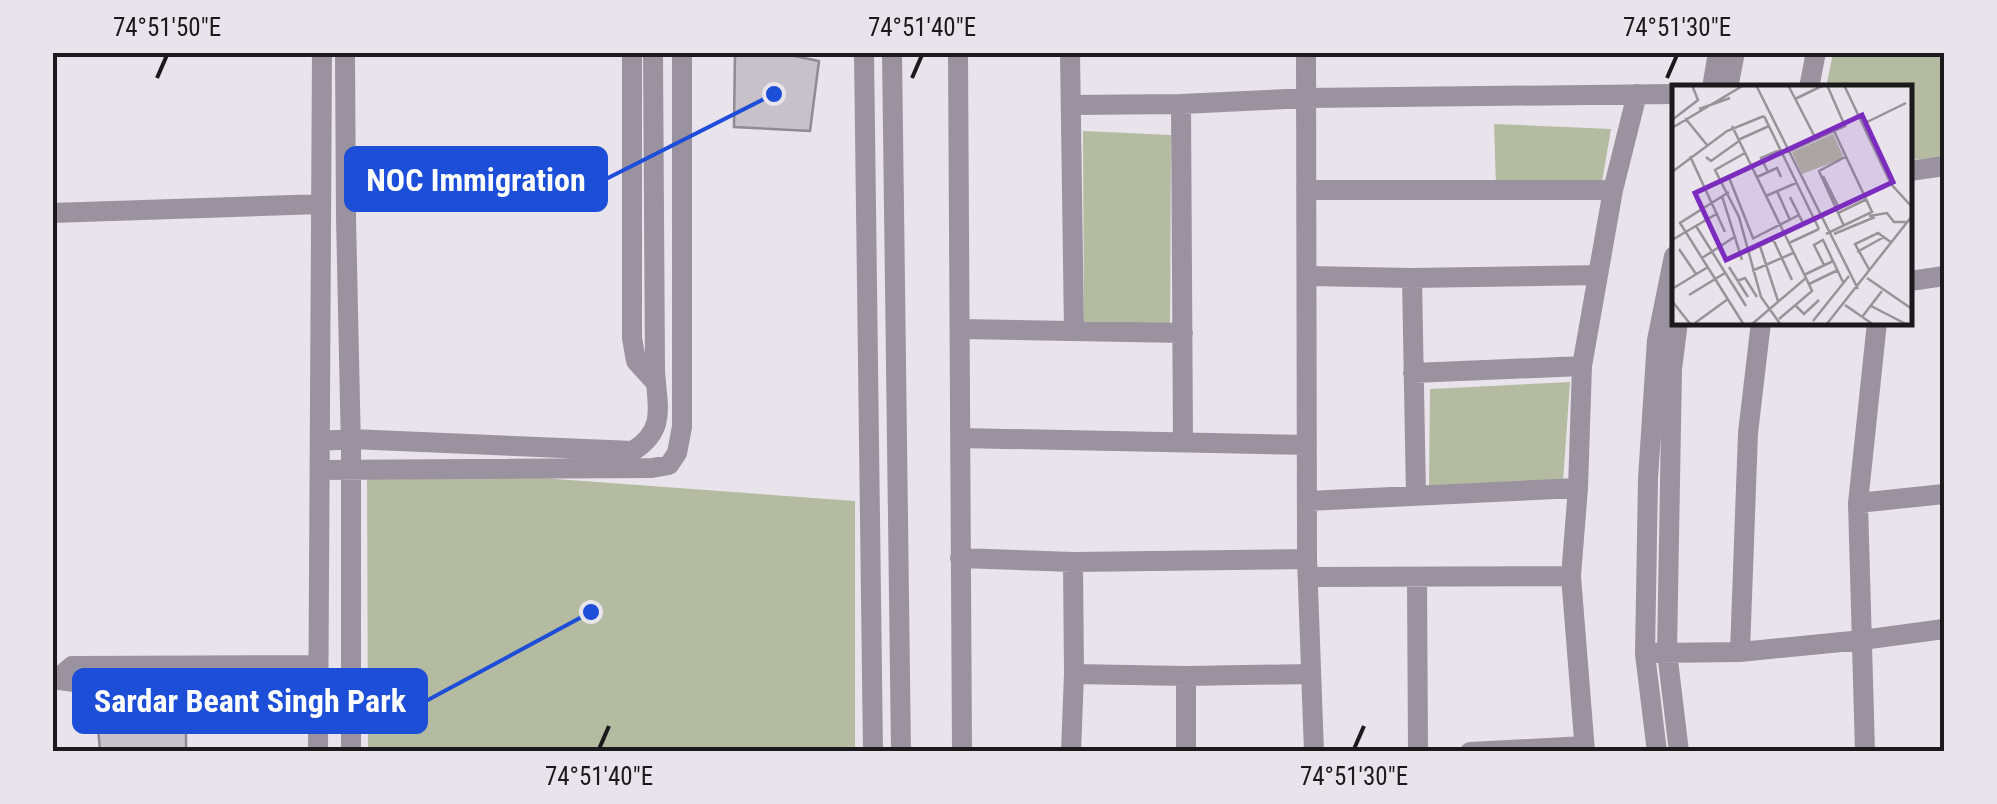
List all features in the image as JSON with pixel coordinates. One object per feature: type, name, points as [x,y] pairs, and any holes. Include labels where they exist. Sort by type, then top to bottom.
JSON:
[{"type":"street","points":[[318,752],[322,52]]},
{"type":"street","points":[[345,52],[351,439],[350,752]]},
{"type":"street","points":[[632,52],[632,338],[636,361],[656,382]]},
{"type":"street","points":[[320,441],[633,451],[650,440],[658,422],[653,52]]},
{"type":"street","points":[[320,470],[669,465],[682,427],[682,52]]},
{"type":"street","points":[[864,52],[873,752]]},
{"type":"street","points":[[892,52],[901,752]]},
{"type":"street","points":[[958,52],[962,752]]},
{"type":"street","points":[[1070,52],[1074,330]]},
{"type":"street","points":[[1314,752],[1308,568],[1306,53],[1321,52]]},
{"type":"street","points":[[1712,85],[1718,52]]},
{"type":"street","points":[[1729,85],[1735,52]]},
{"type":"street","points":[[1810,85],[1816,52]]},
{"type":"street","points":[[1470,752],[1584,749],[1571,576],[1582,366],[1614,190],[1637,94]]},
{"type":"street","points":[[1071,104],[1672,94]]},
{"type":"street","points":[[1181,104],[1184,443]]},
{"type":"street","points":[[1912,171],[1944,166]]},
{"type":"street","points":[[1306,190],[1614,190]]},
{"type":"street","points":[[52,213],[321,204]]},
{"type":"street","points":[[1656,752],[1645,654],[1646,528],[1657,340],[1672,266]]},
{"type":"street","points":[[1308,276],[1597,275]]},
{"type":"street","points":[[1912,281],[1944,276]]},
{"type":"street","points":[[1412,278],[1416,496]]},
{"type":"street","points":[[1678,325],[1672,369],[1667,652],[1679,752]]},
{"type":"street","points":[[1740,652],[1748,433],[1761,325]]},
{"type":"street","points":[[1865,752],[1858,503],[1877,325]]},
{"type":"street","points":[[961,329],[1183,333]]},
{"type":"street","points":[[1413,374],[1582,366]]},
{"type":"street","points":[[961,438],[1308,446]]},
{"type":"street","points":[[650,440],[669,465]]},
{"type":"street","points":[[1308,501],[1578,488]]},
{"type":"street","points":[[1858,503],[1944,494]]},
{"type":"street","points":[[960,558],[1308,568],[1416,578],[1571,576]]},
{"type":"street","points":[[1071,752],[1073,562]]},
{"type":"street","points":[[1416,578],[1418,752]]},
{"type":"street","points":[[1645,654],[1740,652],[1944,629]]},
{"type":"street","points":[[55,679],[82,683],[318,674]]},
{"type":"street","points":[[1074,674],[1310,674]]},
{"type":"street","points":[[1186,676],[1186,752]]},
{"type":"green space","points":[[1833,53],[1944,53],[1944,157],[1912,160],[1912,85],[1827,85]]},
{"type":"green space","points":[[1494,124],[1611,129],[1601,188],[1496,185]]},
{"type":"green space","points":[[1083,131],[1171,135],[1170,330],[1084,326]]},
{"type":"green space","points":[[1570,382],[1563,482],[1429,486],[1430,389]]},
{"type":"green space","points":[[367,465],[855,501],[855,751],[368,751]]},
{"type":"building","points":[[735,52],[775,52],[819,61],[810,131],[734,127]]},
{"type":"building","points":[[96,704],[186,705],[186,751],[100,751]]},
{"type":"place","name":"NOC Immigration","points":[[774,94]]},
{"type":"place","name":"Sardar Beant Singh Park","points":[[591,612]]}]
